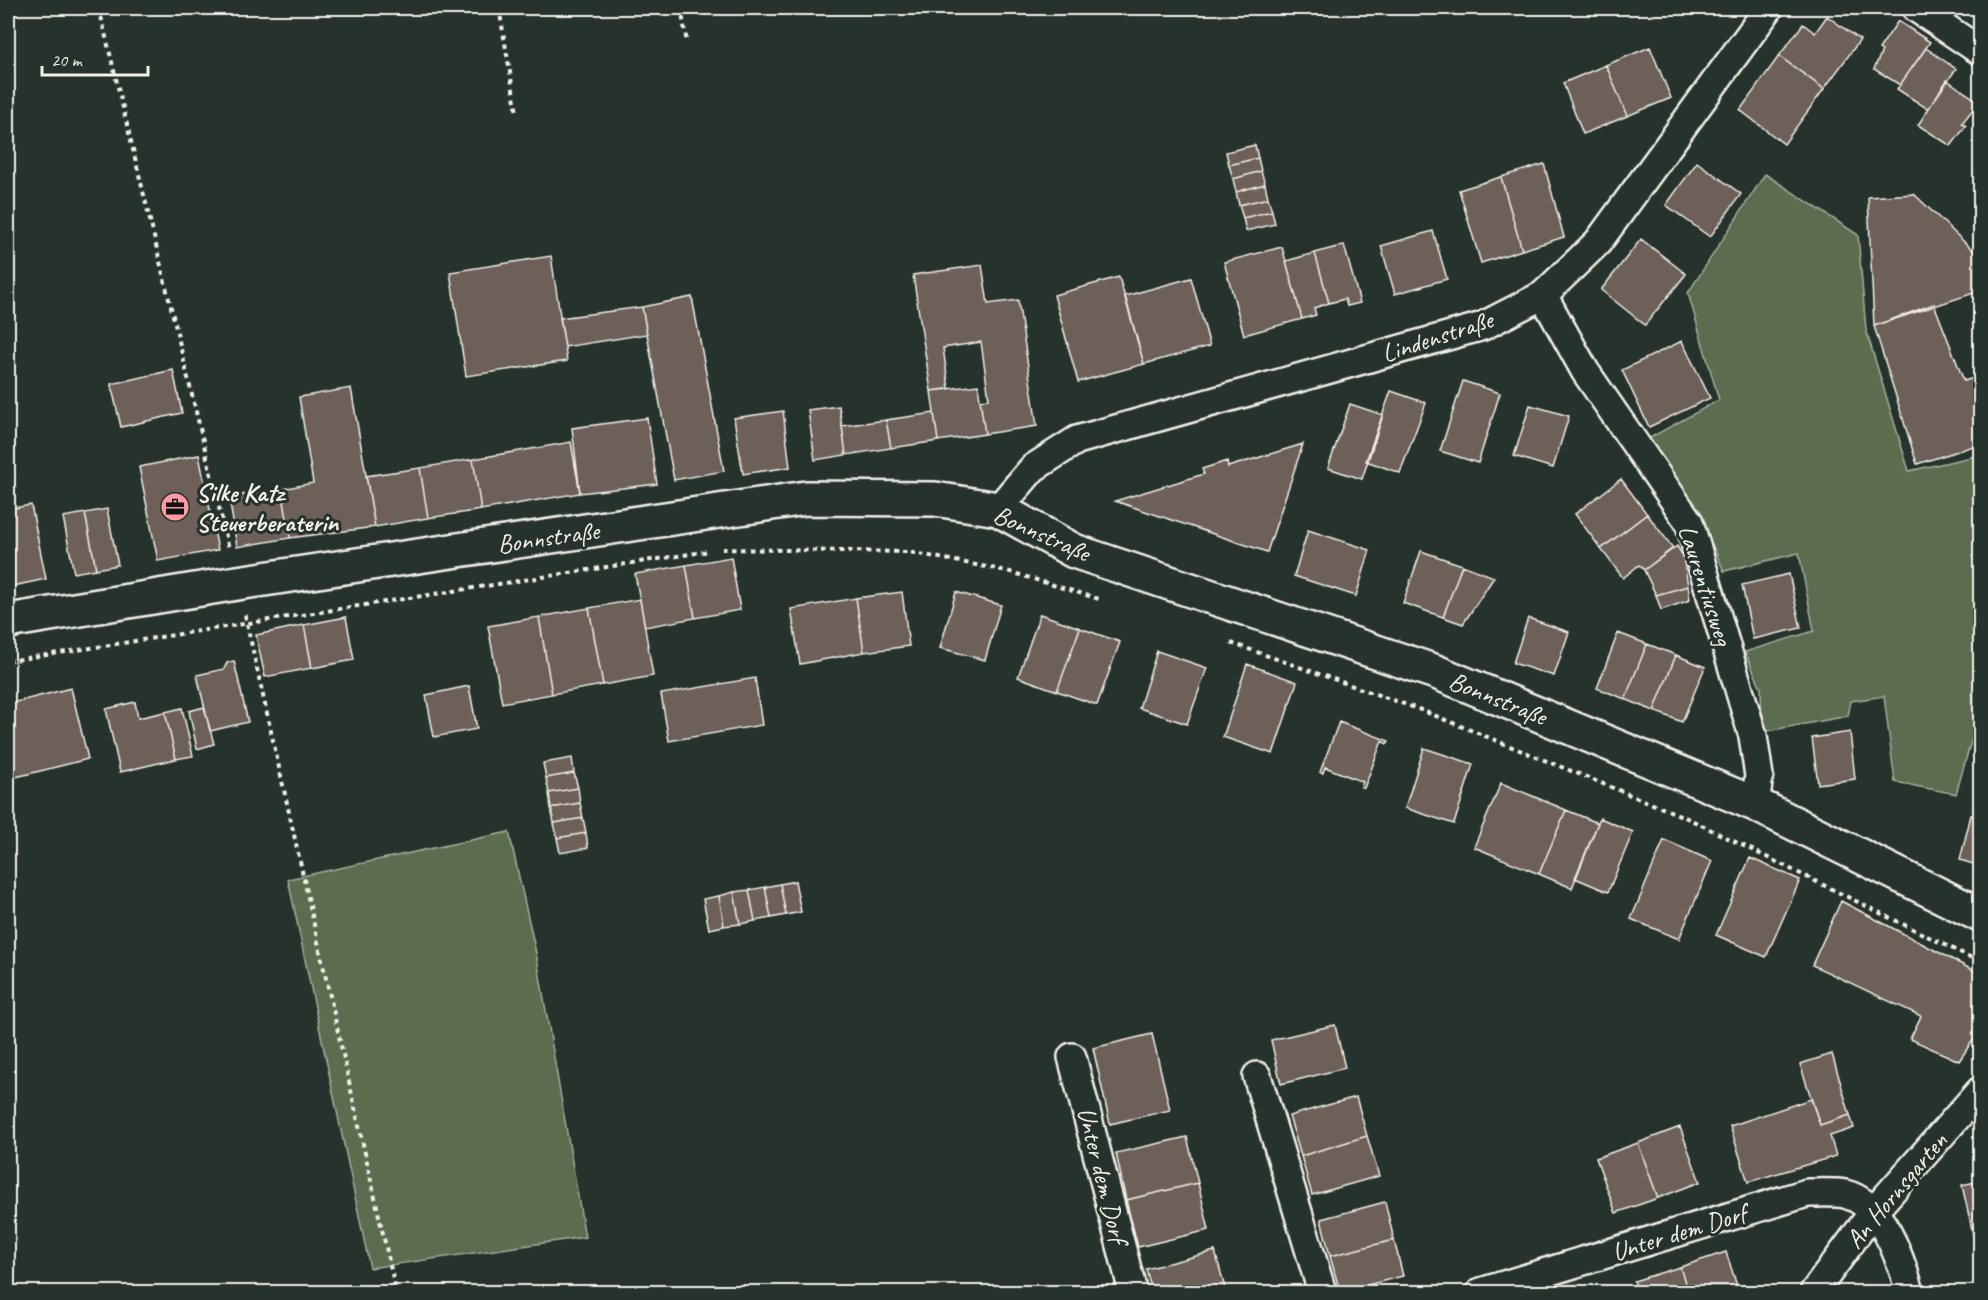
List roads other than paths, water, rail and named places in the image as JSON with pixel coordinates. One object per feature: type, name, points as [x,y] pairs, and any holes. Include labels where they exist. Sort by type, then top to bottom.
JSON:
[{"type":"street","name":"Lindenstraße","points":[[998,509],[1033,468],[1077,440],[1483,326],[1544,295],[1598,242],[1769,8]]},
{"type":"street","points":[[1916,8],[1980,51]]},
{"type":"street","name":"Laurentiusweg","points":[[1544,295],[1585,371],[1689,522],[1753,736],[1759,776],[1755,804]]},
{"type":"street","name":"Bonnstraße","points":[[8,621],[237,583],[806,498],[934,499],[998,509],[1074,551],[1436,672],[1755,804],[1980,915]]},
{"type":"street","name":"Unter dem Dorf","points":[[1072,1057],[1133,1293]]},
{"type":"street","points":[[1257,1076],[1322,1293]]},
{"type":"street","name":"An Hornsgarten","points":[[1814,1293],[1874,1211],[1980,1091]]},
{"type":"street","name":"Unter dem Dorf","points":[[1481,1293],[1807,1193],[1846,1194],[1874,1211]]},
{"type":"street","points":[[1874,1211],[1900,1257],[1910,1293]]},
{"type":"place","name":"Silke Katz Steuerberaterin","points":[[175,507]]}]
